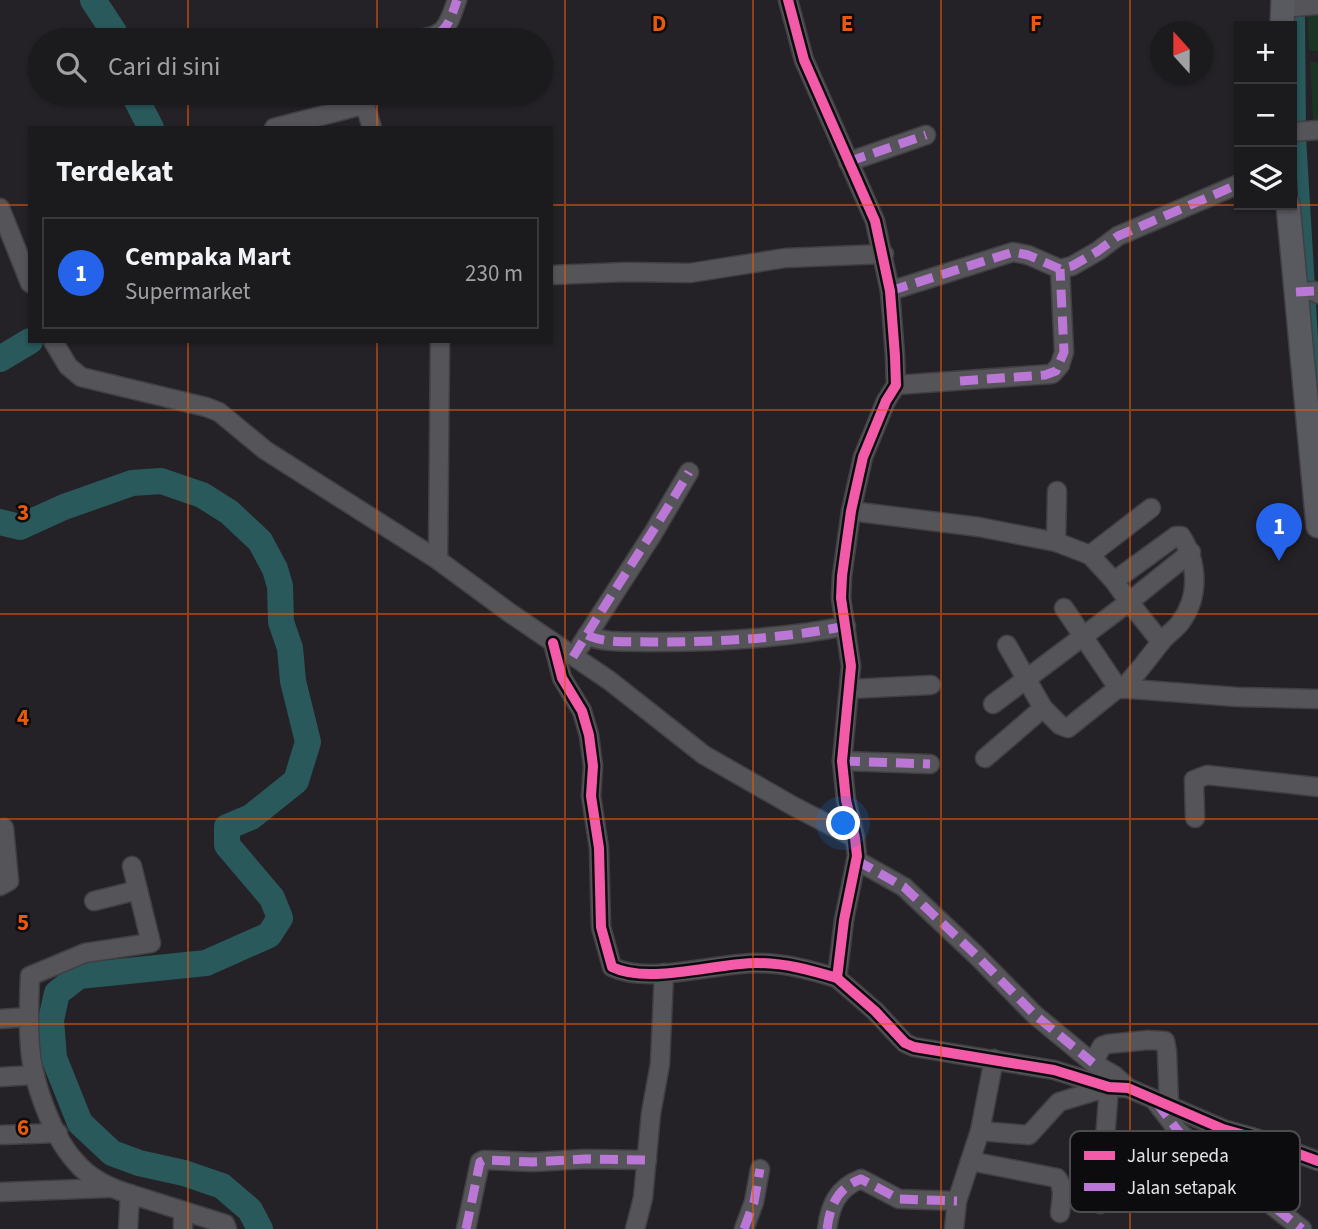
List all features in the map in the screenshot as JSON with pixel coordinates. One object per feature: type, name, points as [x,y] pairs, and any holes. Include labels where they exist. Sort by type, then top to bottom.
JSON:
[{"type":"main road","points":[[1289,210],[1307,293],[1318,526]]},
{"type":"street","points":[[445,28],[457,0]]},
{"type":"street","points":[[788,0],[804,61],[875,221],[890,291],[896,385],[886,401],[863,457],[851,511],[842,576],[841,598],[851,666],[842,761],[846,800],[856,849],[837,978]]},
{"type":"street","points":[[1285,10],[1316,6]]},
{"type":"street","points":[[280,126],[344,105]]},
{"type":"street","points":[[364,105],[371,126]]},
{"type":"street","points":[[848,162],[926,135]]},
{"type":"street","points":[[890,291],[1013,252],[1028,255],[1060,269],[1083,260],[1118,236],[1234,186]]},
{"type":"street","points":[[0,208],[28,278]]},
{"type":"street","points":[[553,275],[690,273],[785,258],[884,254]]},
{"type":"street","points":[[896,385],[1052,374],[1060,365],[1064,352],[1060,269]]},
{"type":"street","points":[[438,561],[440,343]]},
{"type":"street","points":[[55,346],[68,366],[81,377],[212,409],[265,450],[438,561],[610,681],[704,755],[793,806],[856,849],[904,887],[1035,1015],[1128,1088],[1230,1131]]},
{"type":"street","points":[[564,650],[587,635],[689,472]]},
{"type":"street","points":[[1056,491],[1056,542]]},
{"type":"street","points":[[1090,555],[1151,508]]},
{"type":"street","points":[[851,511],[979,527],[1056,542],[1090,555],[1114,581],[1161,642]]},
{"type":"street","points":[[1007,645],[1043,708],[1060,726],[1068,729],[1120,688],[1181,623],[1192,602],[1195,577],[1191,552],[1181,536],[1176,536],[1114,581]]},
{"type":"street","points":[[993,704],[1129,603],[1191,552]]},
{"type":"street","points":[[1064,608],[1120,688]]},
{"type":"street","points":[[587,635],[623,641],[701,642],[768,639],[846,626]]},
{"type":"street","points":[[564,650],[562,678],[582,711],[589,735],[593,766],[591,796],[599,848],[601,926],[610,964],[614,969],[664,974],[702,967],[756,963],[794,965],[837,978],[875,1011],[905,1044],[943,1054],[994,1059],[1054,1070],[1109,1087],[1128,1088]]},
{"type":"street","points":[[850,689],[931,685]]},
{"type":"street","points":[[1120,688],[1237,697],[1318,699]]},
{"type":"street","points":[[985,758],[1043,708]]},
{"type":"street","points":[[842,761],[930,764]]},
{"type":"street","points":[[1195,818],[1194,780],[1199,777],[1207,775],[1318,787]]},
{"type":"street","points":[[0,886],[9,881],[4,828]]},
{"type":"street","points":[[108,1188],[75,1161],[58,1133],[35,1075],[30,1049],[28,968],[85,953],[151,943],[132,866]]},
{"type":"street","points":[[94,901],[138,890]]},
{"type":"street","points":[[635,1229],[643,1198],[651,1113],[661,1051],[664,974]]},
{"type":"street","points":[[0,1018],[28,1017]]},
{"type":"street","points":[[1093,1063],[1102,1046],[1108,1044],[1164,1041],[1167,1052],[1161,1103],[1178,1131]]},
{"type":"street","points":[[954,1229],[957,1201],[980,1131],[994,1059]]},
{"type":"street","points":[[0,1077],[35,1075]]},
{"type":"street","points":[[980,1131],[1029,1135],[1059,1102],[1109,1087]]},
{"type":"street","points":[[1106,1131],[1109,1087]]},
{"type":"street","points":[[0,1135],[58,1133]]},
{"type":"street","points":[[1300,1154],[1318,1161]]},
{"type":"street","points":[[466,1229],[480,1162],[484,1160],[647,1160]]},
{"type":"street","points":[[970,1161],[1057,1178],[1061,1184],[1060,1213]]},
{"type":"street","points":[[744,1229],[754,1202],[760,1169]]},
{"type":"street","points":[[827,1229],[830,1209],[835,1199],[854,1182],[865,1180],[896,1198],[957,1201]]},
{"type":"street","points":[[0,1192],[108,1188],[225,1224],[227,1229]]},
{"type":"street","points":[[128,1229],[130,1194]]},
{"type":"street","points":[[183,1210],[183,1229]]},
{"type":"street","points":[[1280,1212],[1302,1229]]},
{"type":"green space","points":[[1318,10],[1318,51],[1309,50],[1307,12]]},
{"type":"green space","points":[[1310,61],[1318,63],[1318,143],[1314,136]]},
{"type":"water","points":[[1294,12],[1305,12],[1306,136],[1318,338],[1318,447],[1303,304],[1297,178],[1297,21],[1294,21]]},
{"type":"waterway","points":[[93,0],[111,28]]},
{"type":"waterway","points":[[139,105],[150,126]]},
{"type":"waterway","points":[[0,359],[28,342]]},
{"type":"waterway","points":[[0,522],[20,527],[64,507],[132,483],[161,481],[202,495],[229,512],[260,541],[275,569],[280,586],[281,622],[290,648],[293,681],[308,742],[296,781],[251,817],[227,827],[227,845],[272,898],[280,918],[269,935],[206,963],[79,976],[57,993],[51,1020],[54,1058],[80,1123],[112,1153],[222,1186],[250,1210],[260,1229]]},
{"type":"marked path","points":[[445,28],[457,0]]},
{"type":"marked path","points":[[848,162],[926,135]]},
{"type":"marked path","points":[[890,291],[1013,252],[1028,255],[1060,269],[1072,266],[1118,236],[1234,186]]},
{"type":"marked path","points":[[960,381],[1045,375],[1056,371],[1064,352],[1060,269]]},
{"type":"marked path","points":[[1296,292],[1315,291],[1318,294]]},
{"type":"marked path","points":[[573,657],[689,472]]},
{"type":"marked path","points":[[587,635],[618,642],[700,641],[773,637],[846,626]]},
{"type":"marked path","points":[[842,761],[930,764]]},
{"type":"marked path","points":[[856,860],[904,887],[1035,1015],[1093,1063]]},
{"type":"marked path","points":[[1156,1102],[1178,1131]]},
{"type":"marked path","points":[[466,1229],[480,1162],[484,1160],[647,1160]]},
{"type":"marked path","points":[[744,1229],[754,1202],[760,1169]]},
{"type":"marked path","points":[[827,1229],[830,1213],[840,1193],[861,1179],[899,1199],[957,1201]]},
{"type":"marked path","points":[[1280,1212],[1302,1229]]},
{"type":"cycle path","points":[[553,643],[562,678],[582,711],[589,735],[593,766],[591,796],[599,848],[601,927],[612,967],[627,972],[663,974],[767,963],[837,978],[844,920],[857,856],[846,800],[842,761],[851,666],[841,598],[842,576],[851,511],[863,457],[886,401],[896,385],[895,356],[890,291],[875,221],[804,60],[788,0]]},
{"type":"cycle path","points":[[837,978],[875,1011],[905,1043],[914,1047],[1054,1070],[1109,1087],[1128,1088],[1230,1131]]},
{"type":"cycle path","points":[[1300,1154],[1318,1161]]},
{"type":"place","name":"Cempaka Mart","points":[[1279,561]]}]
